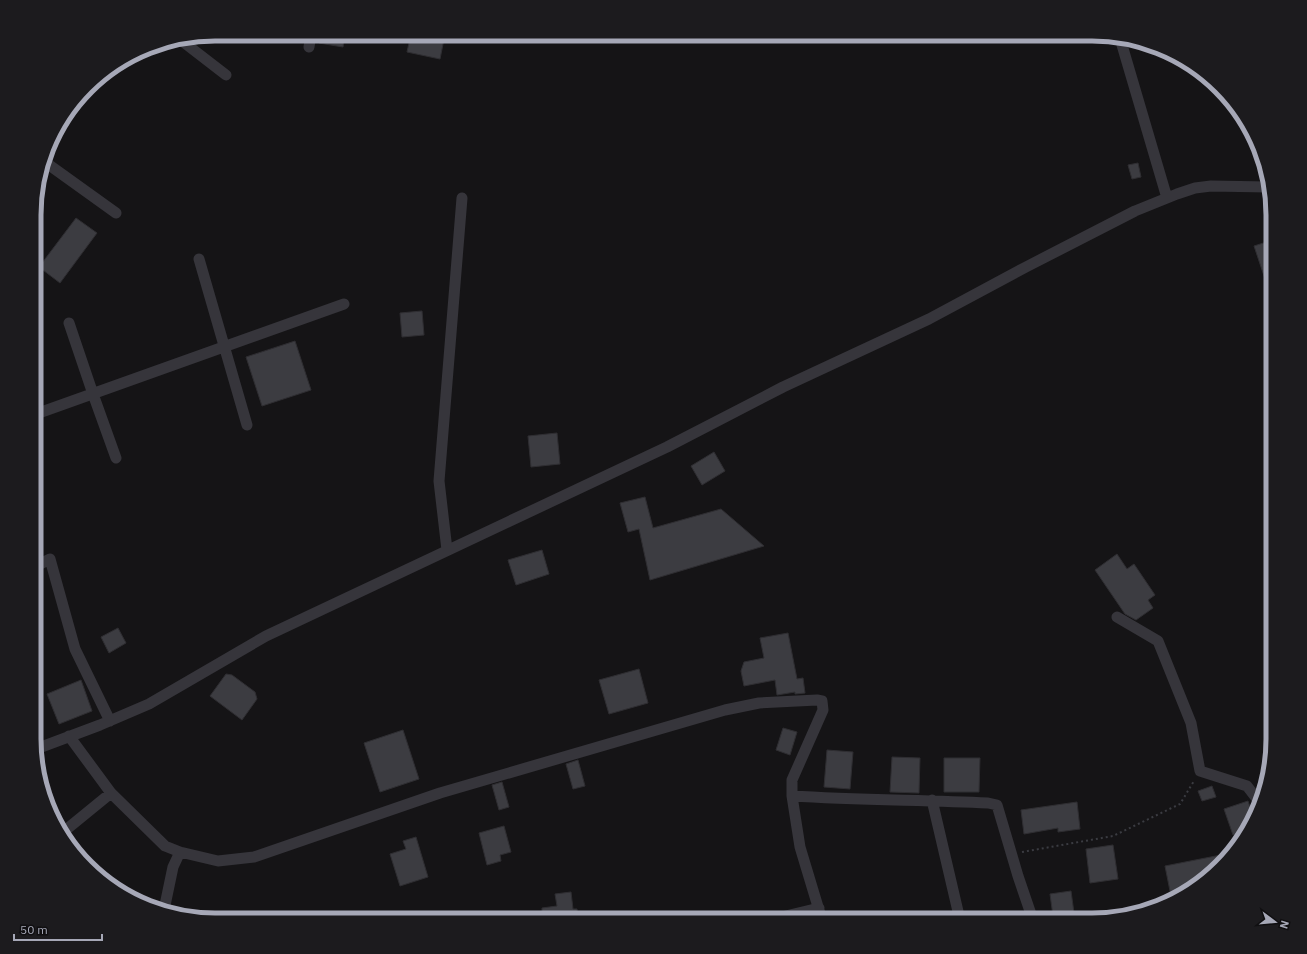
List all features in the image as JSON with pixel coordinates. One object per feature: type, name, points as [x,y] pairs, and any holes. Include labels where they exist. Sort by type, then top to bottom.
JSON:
[{"type":"street","points":[[310,41],[310,47]]},
{"type":"street","points":[[185,43],[226,75]]},
{"type":"street","points":[[1122,43],[1167,198]]},
{"type":"street","points":[[48,165],[116,213]]},
{"type":"street","points":[[41,747],[149,704],[266,636],[667,447],[784,387],[929,319],[1135,211],[1195,188],[1211,186],[1264,187]]},
{"type":"street","points":[[447,550],[439,481],[462,198]]},
{"type":"street","points":[[199,259],[247,425]]},
{"type":"street","points":[[41,412],[344,304]]},
{"type":"street","points":[[69,323],[116,458]]},
{"type":"street","points":[[41,564],[50,559],[75,649],[110,720]]},
{"type":"street","points":[[1117,617],[1158,641],[1191,723],[1200,771],[1247,786],[1256,798]]},
{"type":"street","points":[[69,736],[111,793],[165,846],[180,852],[218,861],[254,858],[440,793],[725,710],[759,703],[822,701],[823,710],[792,780],[792,796],[800,847],[820,913]]},
{"type":"street","points":[[66,829],[111,793]]},
{"type":"street","points":[[792,796],[851,799],[932,800],[988,803],[997,805],[1031,913]]},
{"type":"street","points":[[932,800],[958,913]]},
{"type":"street","points":[[165,906],[173,867],[180,852]]},
{"type":"street","points":[[798,913],[819,908]]},
{"type":"path","points":[[1012,854],[1113,836],[1180,804],[1200,771]]},
{"type":"building","points":[[319,41],[344,41],[343,47],[319,43]]},
{"type":"building","points":[[409,41],[444,41],[440,59],[407,52]]},
{"type":"building","points":[[1138,163],[1141,177],[1132,179],[1128,165]]},
{"type":"building","points":[[76,218],[97,233],[60,283],[41,269],[41,264]]},
{"type":"building","points":[[1266,242],[1266,282],[1254,246]]},
{"type":"building","points":[[422,311],[424,335],[402,337],[400,313]]},
{"type":"building","points":[[295,341],[311,390],[262,406],[246,357]]},
{"type":"building","points":[[557,433],[560,464],[531,467],[528,436]]},
{"type":"building","points":[[714,452],[725,471],[702,485],[691,466]]},
{"type":"building","points":[[645,497],[653,528],[721,509],[764,546],[650,580],[639,529],[628,532],[620,503]]},
{"type":"building","points":[[542,550],[549,574],[516,585],[508,560]]},
{"type":"building","points":[[1117,554],[1127,569],[1134,564],[1155,595],[1148,600],[1153,608],[1136,620],[1125,614],[1095,570]]},
{"type":"building","points":[[118,628],[126,643],[109,653],[101,637]]},
{"type":"building","points":[[788,633],[797,679],[803,678],[805,693],[795,694],[795,692],[777,695],[775,680],[744,686],[741,671],[744,662],[764,658],[760,638]]},
{"type":"building","points":[[639,669],[648,703],[609,714],[599,680]]},
{"type":"building","points":[[226,674],[232,675],[255,692],[257,699],[242,720],[210,696]]},
{"type":"building","points":[[81,680],[92,711],[59,724],[47,694]]},
{"type":"building","points":[[783,728],[797,732],[790,755],[776,750]]},
{"type":"building","points":[[403,730],[419,779],[380,792],[364,743]]},
{"type":"building","points":[[827,750],[853,752],[850,789],[824,787]]},
{"type":"building","points":[[892,757],[920,758],[919,793],[890,792]]},
{"type":"building","points":[[944,758],[980,758],[979,792],[944,792]]},
{"type":"building","points":[[578,760],[585,786],[573,789],[566,764]]},
{"type":"building","points":[[502,782],[509,807],[499,810],[492,785]]},
{"type":"building","points":[[1212,786],[1216,797],[1202,801],[1198,791]]},
{"type":"building","points":[[1248,801],[1251,810],[1238,833],[1233,835],[1224,809]]},
{"type":"building","points":[[1077,802],[1080,829],[1058,832],[1058,828],[1024,834],[1021,810]]},
{"type":"building","points":[[504,826],[511,852],[500,855],[501,861],[487,865],[479,833]]},
{"type":"building","points":[[416,837],[428,877],[400,886],[390,854],[406,849],[403,841]]},
{"type":"building","points":[[1113,845],[1118,879],[1090,883],[1086,849]]},
{"type":"building","points":[[1222,855],[1198,877],[1171,894],[1165,866]]},
{"type":"building","points":[[1071,891],[1074,913],[1053,913],[1050,894]]},
{"type":"building","points":[[571,892],[573,909],[577,909],[577,913],[542,913],[542,908],[557,906],[555,894]]}]
